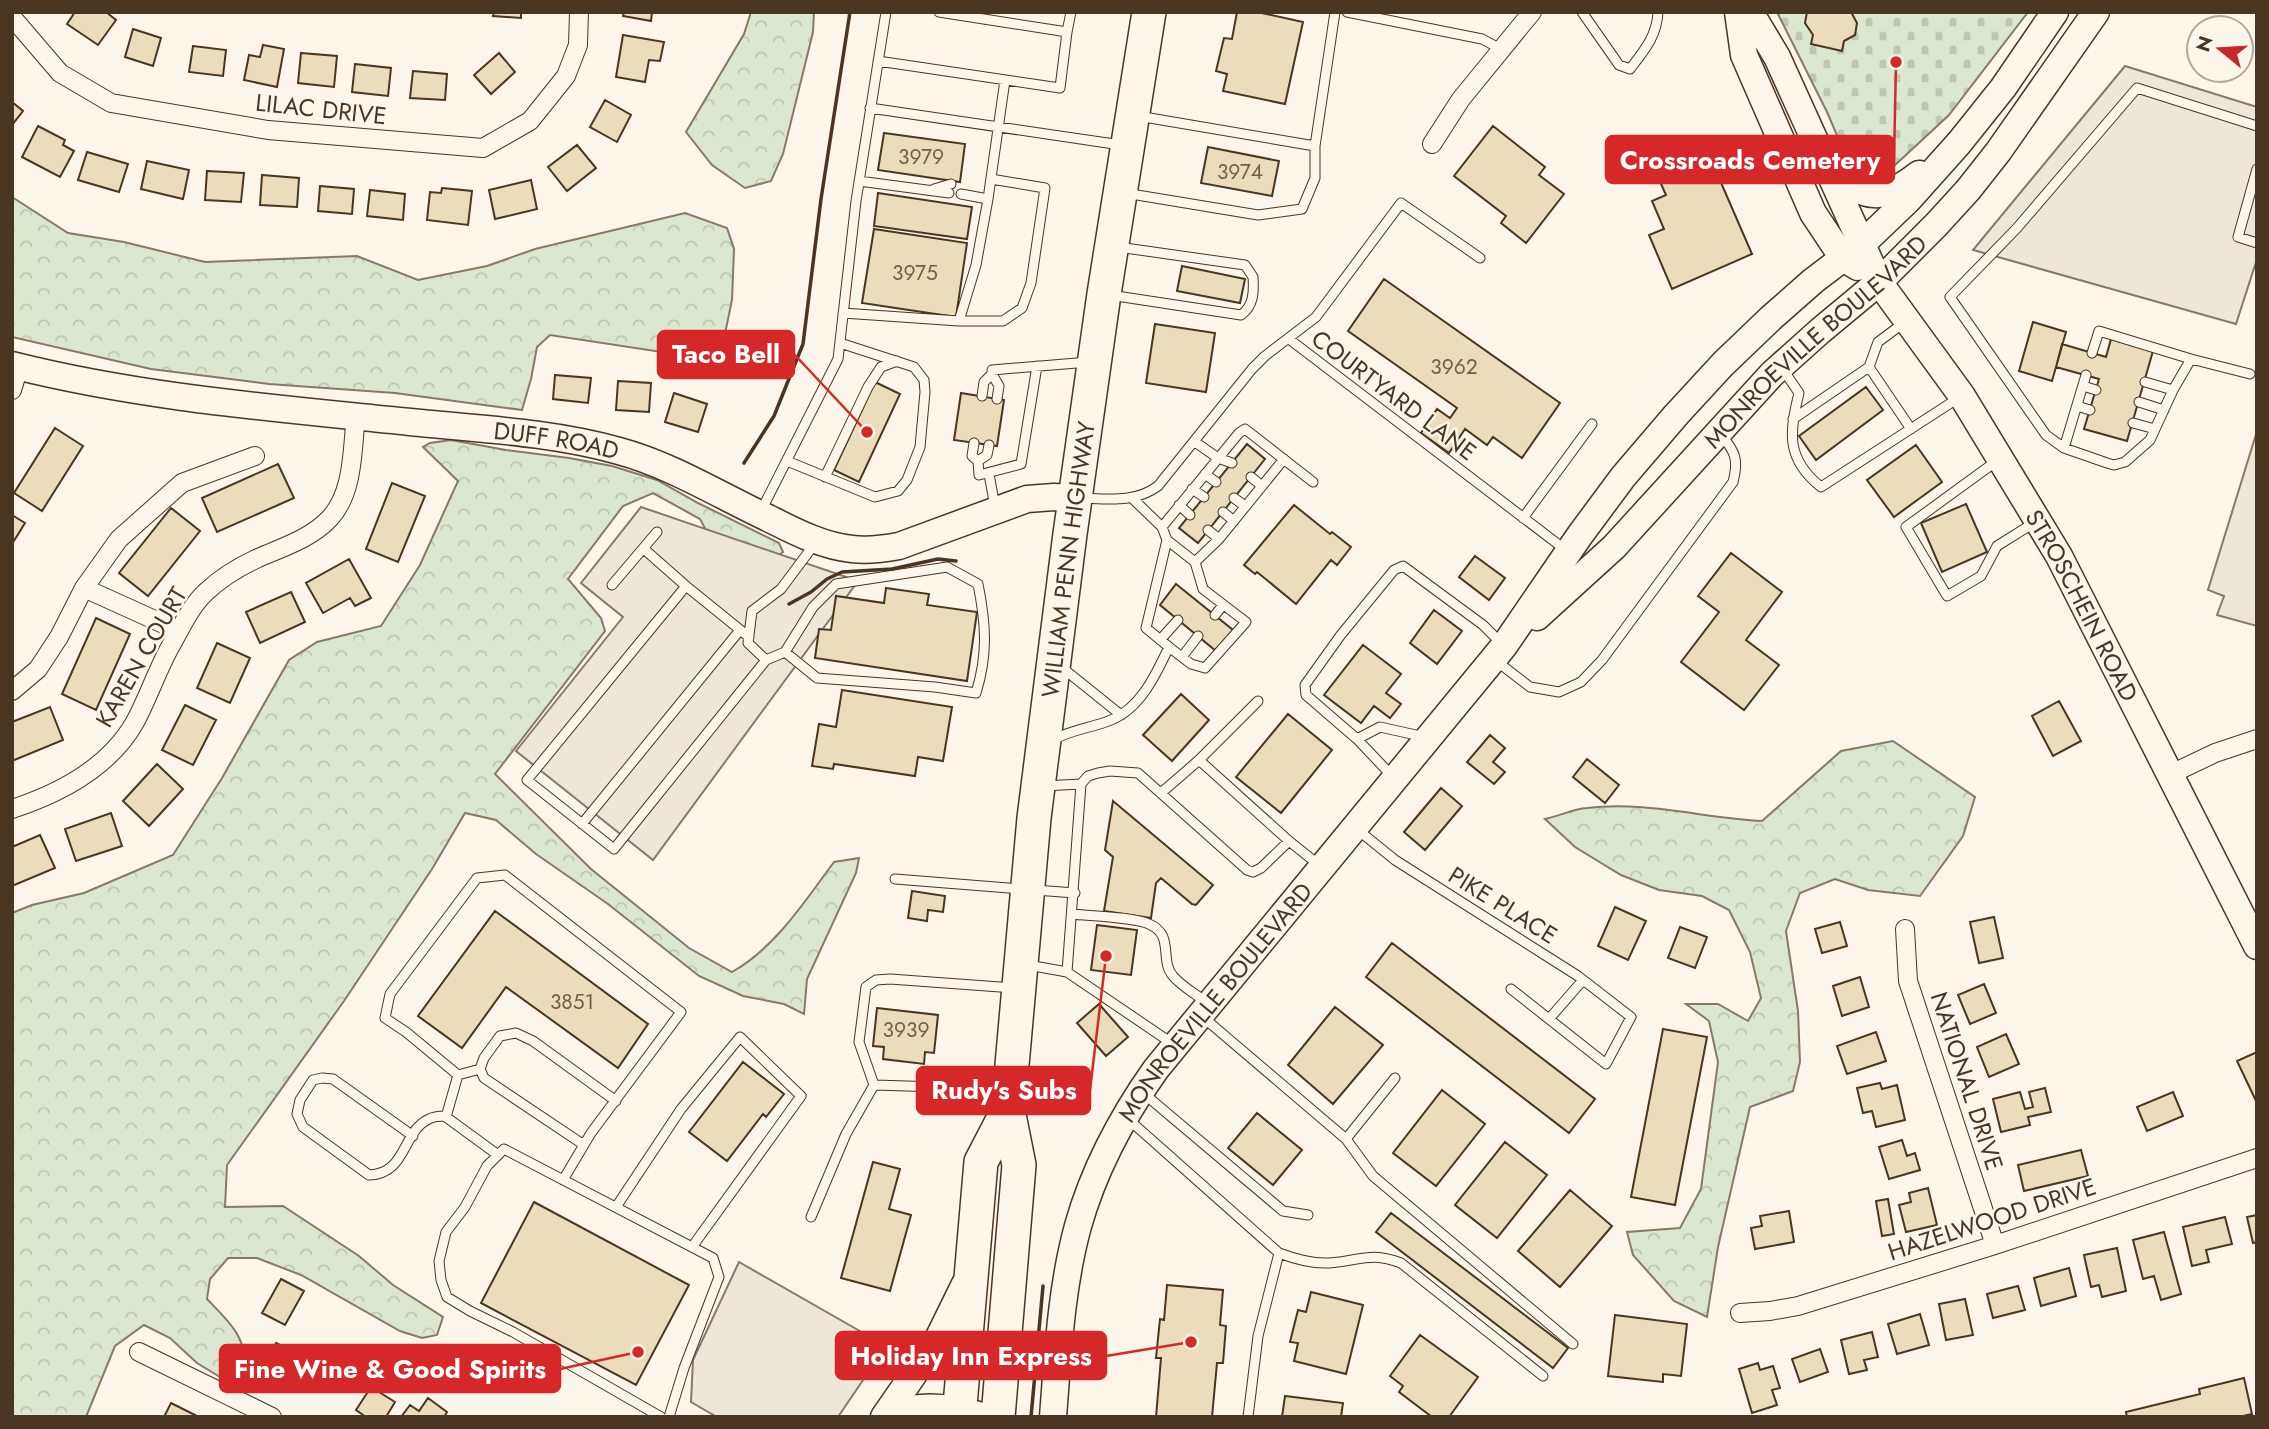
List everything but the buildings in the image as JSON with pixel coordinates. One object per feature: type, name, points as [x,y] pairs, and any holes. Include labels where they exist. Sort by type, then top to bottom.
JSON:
[{"type":"highway","name":"WILLIAM PENN HIGHWAY","points":[[999,1417],[1019,1164],[1009,1100],[1038,786],[1094,362],[1149,12]]},
{"type":"highway","name":"WILLIAM PENN HIGHWAY","points":[[968,1414],[970,1272],[981,1162],[1009,1100]]},
{"type":"main road","name":"STROSCHEIN ROAD","points":[[1738,12],[1744,55],[1813,213],[1853,251],[1880,282],[1962,396],[2073,582],[2257,946]]},
{"type":"main road","name":"STROSCHEIN ROAD","points":[[1749,12],[1777,57],[1829,173],[1853,251]]},
{"type":"main road","name":"MONROEVILLE BOULEVARD","points":[[1053,1417],[1062,1312],[1074,1243],[1098,1169],[1140,1091],[1204,1009],[1499,652],[1623,477],[1723,364],[1779,311],[1853,251],[1908,200],[2003,88],[2055,12]]},
{"type":"main road","name":"MONROEVILLE BOULEVARD","points":[[1499,652],[1614,547],[1781,366],[1880,282],[1968,190],[2027,113],[2096,12]]},
{"type":"main road","points":[[1829,173],[1865,193],[1888,194],[1903,187],[1959,143]]},
{"type":"main road","name":"DUFF ROAD","points":[[15,374],[172,396],[524,434],[595,445],[645,459],[817,540],[850,549],[882,549],[913,541],[1027,499],[1075,498]]},
{"type":"main road","points":[[885,1417],[938,1339],[970,1272]]},
{"type":"main road","points":[[885,1417],[905,1409],[917,1408],[968,1414]]},
{"type":"street","name":"LILAC DRIVE","points":[[12,18],[60,73],[111,103],[268,130],[483,148],[530,121],[566,76],[578,45],[579,12]]},
{"type":"street","points":[[1432,144],[1461,99],[1532,12]]},
{"type":"street","name":"KAREN COURT","points":[[12,809],[75,783],[120,745],[136,721],[179,631],[205,593],[223,578],[252,561],[300,540],[330,518],[344,496],[350,474],[356,416]]},
{"type":"street","points":[[12,691],[38,669],[59,637],[84,588],[119,539],[182,483],[255,456]]},
{"type":"street","points":[[84,588],[179,631]]},
{"type":"street","points":[[2169,775],[2215,753],[2257,739]]},
{"type":"street","name":"NATIONAL DRIVE","points":[[1905,929],[1908,981],[1995,1245]]},
{"type":"street","name":"HAZELWOOD DRIVE","points":[[1740,1313],[1798,1306],[1995,1245],[2257,1158]]},
{"type":"street","points":[[139,1352],[272,1417]]},
{"type":"lane","points":[[759,514],[838,359],[859,181],[886,12]]},
{"type":"lane","points":[[939,12],[1068,32]]},
{"type":"lane","points":[[878,61],[1060,88],[1071,12]]},
{"type":"lane","points":[[1120,192],[1258,215],[1302,208],[1315,178],[1315,146],[1335,12]]},
{"type":"lane","points":[[1347,12],[1482,39],[1501,49]]},
{"type":"lane","points":[[1582,12],[1619,65],[1630,69],[1656,31],[1658,12]]},
{"type":"lane","points":[[959,321],[976,265],[1005,80]]},
{"type":"lane","points":[[2190,359],[2172,390],[2150,440],[2125,462],[2114,465],[2064,448],[2046,435],[1950,297],[2017,228],[2137,88],[2257,126]]},
{"type":"lane","points":[[870,108],[999,127],[1130,130],[1315,146]]},
{"type":"lane","points":[[2257,169],[2238,237],[2257,243]]},
{"type":"lane","points":[[843,313],[959,321],[1003,321],[1022,308],[1031,283],[1045,188],[991,179]]},
{"type":"lane","points":[[859,181],[949,192],[926,191]]},
{"type":"lane","points":[[976,197],[962,194],[988,199]]},
{"type":"lane","points":[[1289,339],[1316,317],[1401,203],[1480,258]]},
{"type":"lane","points":[[1104,294],[1241,315],[1248,310],[1252,300],[1254,277],[1245,265],[1112,246]]},
{"type":"lane","points":[[1793,419],[1869,368],[1878,342],[1907,320]]},
{"type":"lane","points":[[2092,353],[2099,331],[2250,374]]},
{"type":"lane","name":"COURTYARD LANE","points":[[1075,498],[1132,498],[1158,486],[1252,369],[1289,339],[1568,552]]},
{"type":"lane","points":[[787,461],[875,497],[898,491],[907,480],[920,447],[924,380],[914,367],[840,342]]},
{"type":"lane","points":[[825,477],[868,387],[881,368],[897,361]]},
{"type":"lane","points":[[982,397],[984,382],[992,374],[992,370],[1094,362]]},
{"type":"lane","points":[[974,443],[972,456],[978,461],[979,475],[1021,464],[1037,366]]},
{"type":"lane","points":[[1781,366],[1799,393],[1791,440],[1806,474],[1821,487],[1962,396]]},
{"type":"lane","points":[[1869,368],[1911,429]]},
{"type":"lane","points":[[992,374],[999,386],[997,399]]},
{"type":"lane","points":[[2064,448],[2085,375]]},
{"type":"lane","points":[[2145,382],[2172,390]]},
{"type":"lane","points":[[2083,386],[2096,390]]},
{"type":"lane","points":[[2139,402],[2164,410]]},
{"type":"lane","points":[[2077,406],[2090,410]]},
{"type":"lane","points":[[2133,423],[2155,429]]},
{"type":"lane","points":[[1524,518],[1592,424]]},
{"type":"lane","points":[[1162,527],[1239,432],[1245,429],[1313,482]]},
{"type":"lane","points":[[1394,778],[1357,739],[1306,695],[1304,685],[1394,570],[1403,566],[1483,625],[1499,652],[1530,687],[1559,692],[1581,682],[1602,660],[1733,482],[1737,467],[1734,451],[1720,431]]},
{"type":"lane","points":[[1195,442],[1218,458],[1232,463]]},
{"type":"lane","points":[[978,461],[987,455],[989,445]]},
{"type":"lane","points":[[1195,562],[1219,539],[1284,459]]},
{"type":"lane","points":[[2000,459],[1906,527],[1947,596],[1981,576],[1997,546],[2037,520]]},
{"type":"lane","points":[[989,474],[996,511]]},
{"type":"lane","points":[[1205,474],[1216,482]]},
{"type":"lane","points":[[1251,477],[1262,486]]},
{"type":"lane","points":[[1192,489],[1204,497]]},
{"type":"lane","points":[[1132,498],[1162,527],[1167,540],[1195,562],[1203,589],[1246,622],[1205,668],[1191,664],[1146,628],[1167,540]]},
{"type":"lane","points":[[1234,498],[1245,506]]},
{"type":"lane","points":[[1179,505],[1189,515]]},
{"type":"lane","points":[[1223,512],[1234,521]]},
{"type":"lane","points":[[1208,530],[1219,539]]},
{"type":"lane","points":[[612,585],[657,532]]},
{"type":"lane","points":[[749,640],[752,611],[781,589],[817,540]]},
{"type":"lane","points":[[644,549],[740,630],[766,660]]},
{"type":"lane","points":[[685,586],[527,780],[614,849],[766,660],[785,652],[813,607],[836,584],[947,567],[978,584],[985,620],[983,670],[976,693],[935,687],[817,678],[785,652]]},
{"type":"lane","points":[[1195,599],[1203,589]]},
{"type":"lane","points":[[1215,615],[1223,605]]},
{"type":"lane","points":[[1160,640],[1178,620]]},
{"type":"lane","points":[[582,824],[740,630]]},
{"type":"lane","points":[[1182,657],[1198,636]]},
{"type":"lane","points":[[1043,746],[1063,734],[1112,720],[1132,708],[1157,671],[1169,647]]},
{"type":"lane","points":[[1053,661],[1121,715]]},
{"type":"lane","points":[[1161,793],[1199,760],[1258,701]]},
{"type":"lane","points":[[1357,739],[1380,727],[1427,737]]},
{"type":"lane","points":[[1199,760],[1289,841],[1321,866]]},
{"type":"lane","points":[[1067,972],[1075,893],[1081,784],[1088,776],[1130,771],[1138,773],[1247,870],[1253,872],[1261,869],[1289,841]]},
{"type":"lane","points":[[1038,786],[1081,784]]},
{"type":"lane","name":"PIKE PLACE","points":[[1354,827],[1395,860],[1541,951],[1631,1017],[1606,1064],[1549,1019]]},
{"type":"lane","points":[[458,1074],[385,1018],[390,994],[477,878],[505,875],[681,1012],[584,1145],[563,1180]]},
{"type":"lane","points":[[895,879],[1075,893]]},
{"type":"lane","points":[[1072,914],[1142,922],[1157,928],[1165,938],[1173,976],[1204,1009],[1346,1139],[1373,1176],[1573,1344]]},
{"type":"lane","points":[[811,1217],[846,1134],[874,1085],[859,1042],[866,987],[876,980],[1067,972],[1175,1045]]},
{"type":"lane","points":[[1511,989],[1549,1019],[1583,980]]},
{"type":"lane","points":[[584,1145],[484,1078],[480,1069],[484,1058],[500,1036],[516,1033],[533,1041],[616,1101]]},
{"type":"lane","points":[[616,1207],[681,1109],[740,1037],[802,1096],[692,1247]]},
{"type":"lane","points":[[458,1074],[480,1069]]},
{"type":"lane","points":[[446,1116],[458,1074]]},
{"type":"lane","points":[[1346,1139],[1395,1078]]},
{"type":"lane","points":[[413,1136],[333,1079],[313,1080],[300,1100],[298,1114],[303,1127],[369,1175],[382,1174],[391,1168],[420,1126],[430,1118],[446,1116],[498,1155]]},
{"type":"lane","points":[[874,1085],[1009,1100]]},
{"type":"lane","points":[[1140,1091],[1283,1212],[1308,1214]]},
{"type":"lane","points":[[1125,1116],[1279,1253],[1297,1260],[1325,1263],[1370,1256],[1384,1256],[1401,1263],[1543,1376]]},
{"type":"lane","points":[[661,1417],[447,1297],[439,1261],[446,1232],[465,1207],[487,1166],[504,1149],[713,1258],[719,1277],[684,1368],[669,1417]]},
{"type":"lane","points":[[1248,1417],[1258,1336],[1279,1253]]},
{"type":"green space","points":[[751,12],[814,12],[813,32],[783,154],[771,181],[745,188],[712,165],[686,132],[744,34]]},
{"type":"green space","points":[[1777,12],[2028,12],[1949,115],[1880,179],[1848,161],[1827,112]]},
{"type":"green space","points":[[12,197],[68,233],[124,242],[205,262],[357,256],[418,280],[487,266],[535,249],[685,213],[727,228],[734,249],[732,300],[721,353],[675,354],[550,335],[537,347],[522,410],[395,393],[269,384],[151,369],[12,337]]},
{"type":"green space","points":[[451,440],[612,466],[657,480],[779,543],[783,552],[769,563],[715,547],[700,519],[653,493],[623,506],[568,579],[601,618],[605,631],[495,774],[591,869],[689,948],[732,972],[748,962],[776,937],[834,862],[859,858],[856,873],[807,979],[804,1014],[784,1004],[743,996],[699,976],[608,904],[536,854],[496,820],[465,813],[432,869],[344,1001],[227,1165],[225,1207],[283,1206],[359,1256],[393,1285],[443,1317],[437,1335],[422,1338],[400,1331],[301,1275],[257,1258],[228,1258],[210,1279],[207,1299],[234,1329],[242,1346],[242,1367],[230,1383],[197,1363],[170,1338],[144,1325],[115,1346],[86,1417],[12,1417],[12,913],[32,905],[84,893],[173,855],[222,778],[289,660],[317,642],[381,626],[420,565],[458,481],[423,447],[430,443]]},
{"type":"green space","points":[[1893,741],[1975,797],[1963,836],[1920,896],[1868,890],[1835,879],[1800,893],[1786,931],[1798,1011],[1800,1062],[1793,1091],[1750,1107],[1718,1247],[1707,1317],[1674,1301],[1633,1255],[1627,1232],[1680,1228],[1701,1189],[1718,1062],[1709,1021],[1686,1004],[1718,1004],[1748,1021],[1761,998],[1750,952],[1729,910],[1702,896],[1659,890],[1621,875],[1575,847],[1545,819],[1582,809],[1609,806],[1653,808],[1762,821],[1841,751]]},
{"type":"shaded area","points":[[2125,66],[2257,107],[2257,259],[2236,324],[1973,250]]},
{"type":"shaded area","points":[[2257,431],[2257,626],[2217,615],[2224,596],[2208,590]]},
{"type":"shaded area","points":[[641,507],[858,581],[653,860],[516,751],[623,617],[581,583]]},
{"type":"shaded area","points":[[739,1262],[886,1346],[838,1417],[717,1417],[691,1402],[693,1360]]},
{"type":"wall","points":[[744,463],[774,416],[803,344],[821,199],[850,12]]},
{"type":"wall","points":[[789,604],[842,572],[892,569],[938,559],[956,561]]},
{"type":"wall","points":[[1031,1417],[1043,1286]]},
{"type":"place","name":"Crossroads Cemetery","points":[[1896,62]]},
{"type":"place","name":"Taco Bell","points":[[867,432]]},
{"type":"place","name":"Rudy's Subs","points":[[1106,956]]},
{"type":"place","name":"Holiday Inn Express","points":[[1191,1342]]},
{"type":"place","name":"Fine Wine & Good Spirits","points":[[638,1352]]}]
